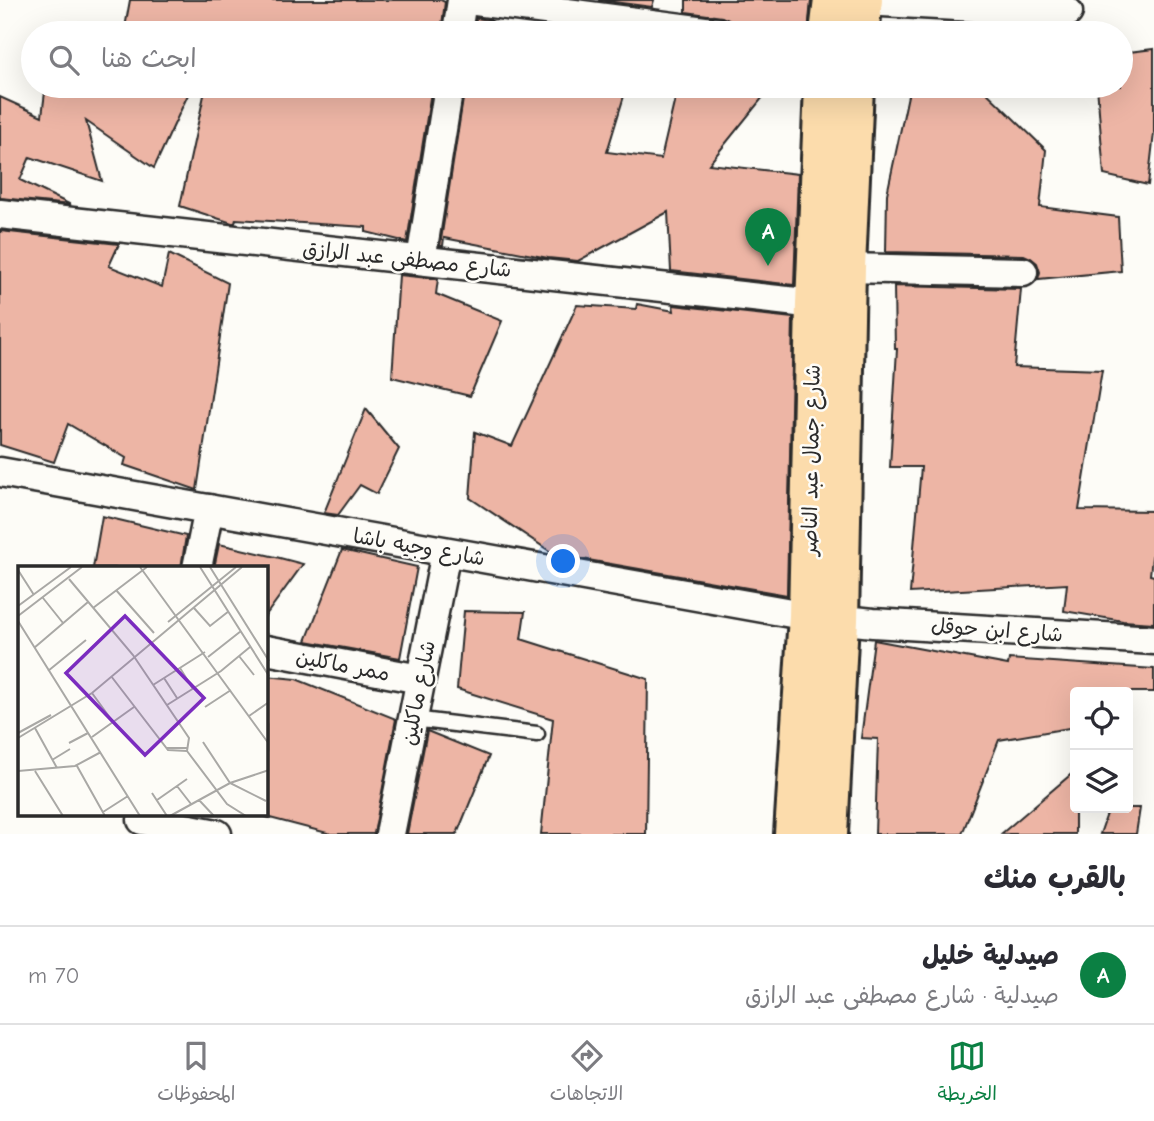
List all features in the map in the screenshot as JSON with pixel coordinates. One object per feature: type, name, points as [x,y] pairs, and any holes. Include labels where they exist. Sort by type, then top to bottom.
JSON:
[{"type":"main road","points":[[842,21],[855,9]]},
{"type":"main road","name":"شارع جمال عبد الناصر","points":[[824,98],[815,304],[828,834]]},
{"type":"main road","name":"شارع جمال عبد الناصر","points":[[794,834],[824,618],[853,98]]},
{"type":"street","points":[[459,21],[462,0]]},
{"type":"street","points":[[468,0],[628,21]]},
{"type":"street","points":[[855,9],[1068,12]]},
{"type":"street","points":[[421,260],[447,98]]},
{"type":"street","name":"شارع مصطفى عبد الرازق","points":[[0,214],[815,304]]},
{"type":"street","points":[[845,268],[1023,272]]},
{"type":"street","name":"شارع وجيه باشا","points":[[0,472],[824,618]]},
{"type":"street","points":[[197,566],[209,509]]},
{"type":"street","name":"شارع ماكلين","points":[[390,834],[446,552]]},
{"type":"street","name":"شارع ابن حوقل","points":[[824,618],[1154,640]]},
{"type":"street","name":"ممر ماكلين","points":[[268,650],[421,680]]},
{"type":"street","points":[[141,823],[217,834]]},
{"type":"lane","points":[[413,719],[537,734]]},
{"type":"building","points":[[130,0],[445,2],[443,21],[126,21]]},
{"type":"building","points":[[598,0],[654,0],[652,7]]},
{"type":"building","points":[[686,0],[811,0],[809,21],[729,21],[722,17],[686,12]]},
{"type":"building","points":[[1154,49],[1154,133],[1148,185],[1104,175],[1098,98],[1133,98],[1133,52]]},
{"type":"building","points":[[0,97],[42,116],[44,98],[186,98],[154,168],[86,121],[102,181],[30,157],[20,180],[71,205],[0,198]]},
{"type":"building","points":[[203,98],[430,98],[407,242],[366,232],[366,227],[236,219],[235,223],[232,223],[180,206]]},
{"type":"building","points":[[463,98],[623,98],[607,152],[661,159],[675,98],[762,98],[709,164],[798,174],[794,285],[671,271],[668,212],[578,261],[548,258],[444,238],[443,246],[440,246]]},
{"type":"building","points":[[907,98],[992,98],[1046,150],[1040,207],[1118,217],[1121,271],[1038,279],[1040,272],[1037,263],[1024,255],[886,252],[887,194]]},
{"type":"building","points":[[0,231],[119,244],[109,266],[162,287],[169,254],[228,283],[197,490],[124,465],[126,458],[68,424],[54,462],[0,445]]},
{"type":"building","points":[[399,275],[438,279],[436,294],[502,321],[470,396],[392,377]]},
{"type":"building","points":[[894,286],[1021,289],[1014,367],[1102,370],[1079,510],[1154,511],[1150,575],[1154,576],[1154,623],[1123,621],[1064,611],[1067,584],[910,593],[921,467],[890,467],[897,349]]},
{"type":"building","points":[[637,304],[674,311],[673,305],[793,318],[787,595],[554,554],[470,498],[475,432],[512,446],[577,305],[636,309]]},
{"type":"building","points":[[366,409],[399,449],[377,494],[360,485],[338,515],[324,513]]},
{"type":"building","points":[[102,516],[186,536],[181,566],[93,566]]},
{"type":"building","points":[[219,544],[303,564],[268,612],[268,566],[214,566]]},
{"type":"building","points":[[342,550],[417,567],[400,658],[306,641]]},
{"type":"building","points":[[464,611],[525,612],[521,639],[648,679],[646,834],[541,834],[553,719],[457,689]]},
{"type":"building","points":[[874,640],[1008,665],[1009,659],[1154,669],[1154,692],[1133,692],[1133,687],[1070,687],[1070,728],[999,740],[962,834],[875,834],[878,739],[861,738]]},
{"type":"building","points":[[268,676],[296,679],[396,719],[374,834],[331,834],[266,817]]},
{"type":"building","points":[[427,731],[489,756],[457,834],[407,834]]},
{"type":"building","points":[[1070,775],[1070,813],[1075,813],[1075,834],[1001,834]]},
{"type":"building","points":[[1133,808],[1140,808],[1136,834],[1100,834],[1107,813],[1133,813]]},
{"type":"place","name":"صيدلية خليل","points":[[768,266]]}]
